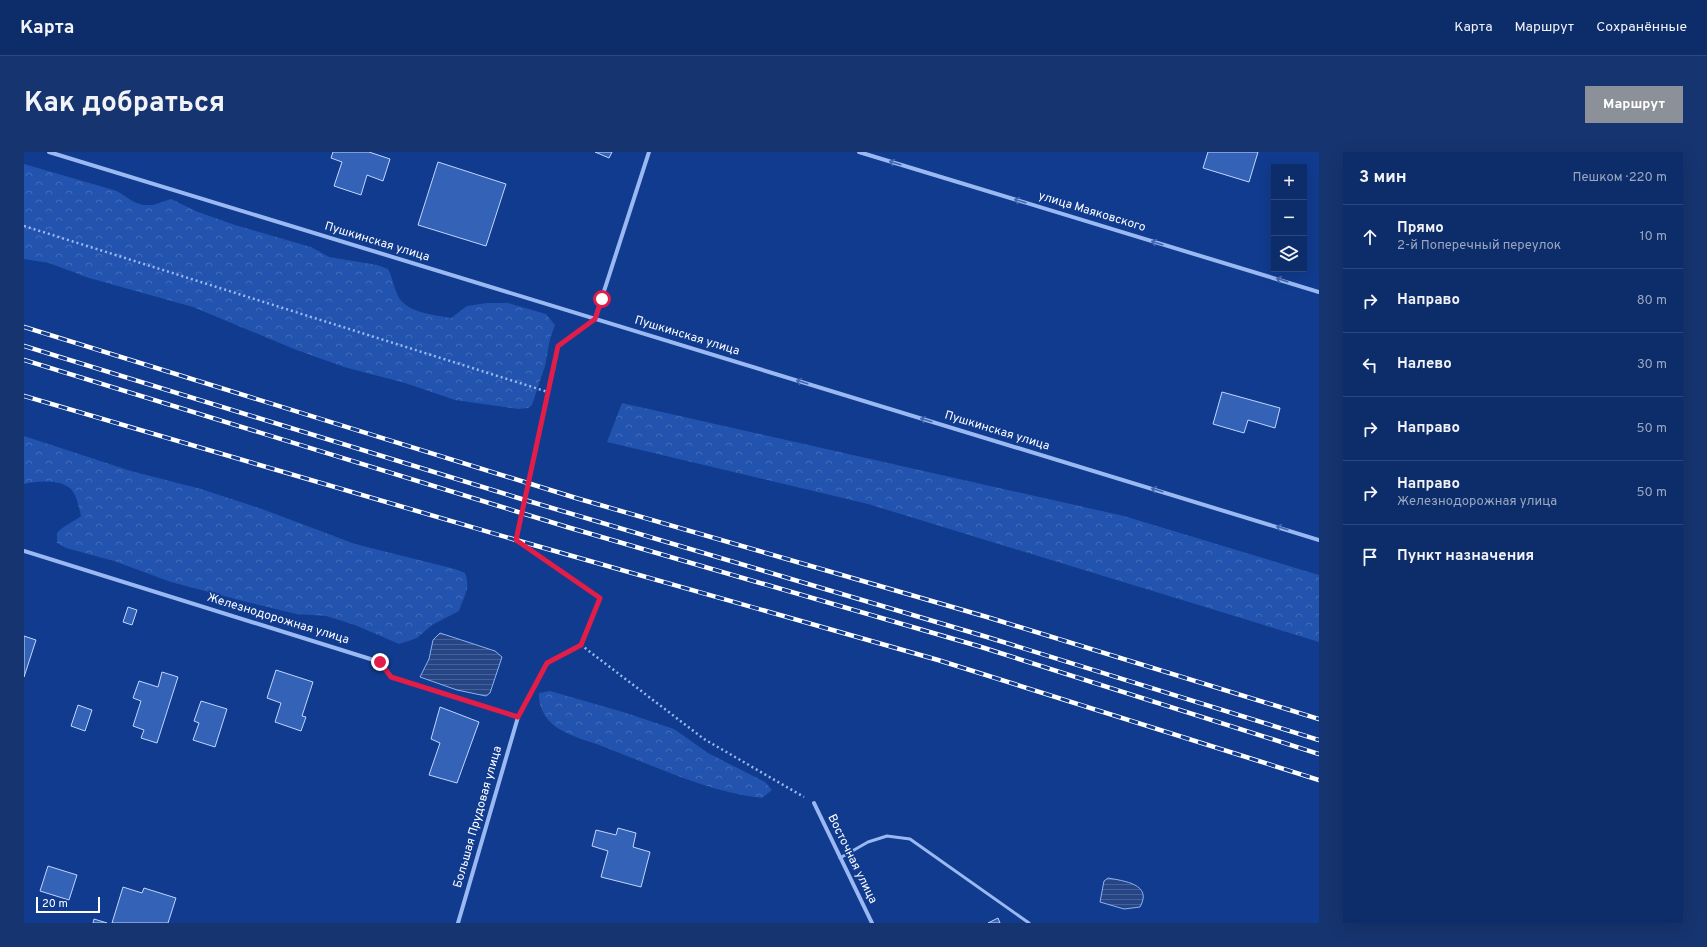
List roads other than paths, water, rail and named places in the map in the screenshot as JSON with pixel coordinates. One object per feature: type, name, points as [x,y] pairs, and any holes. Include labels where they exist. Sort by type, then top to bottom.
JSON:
[{"type":"street","name":"Пушкинская улица","points":[[49,152],[1319,540]]},
{"type":"street","points":[[595,319],[649,152]]},
{"type":"street","name":"улица Маяковского","points":[[859,152],[1319,292]]},
{"type":"street","name":"Железнодорожная улица","points":[[24,551],[380,662]]},
{"type":"street","name":"Большая Прудовая улица","points":[[458,923],[518,717]]},
{"type":"street","name":"Восточная улица","points":[[814,803],[872,923]]},
{"type":"lane","points":[[840,858],[868,842],[887,836],[910,839],[1029,923]]},
{"type":"railway","points":[[24,327],[576,498],[987,617],[1319,719]]},
{"type":"railway","points":[[24,346],[525,500],[987,637],[1319,740]]},
{"type":"railway","points":[[24,360],[567,527],[978,646],[1319,754]]},
{"type":"railway","points":[[24,396],[516,540],[938,660],[1319,780]]}]
